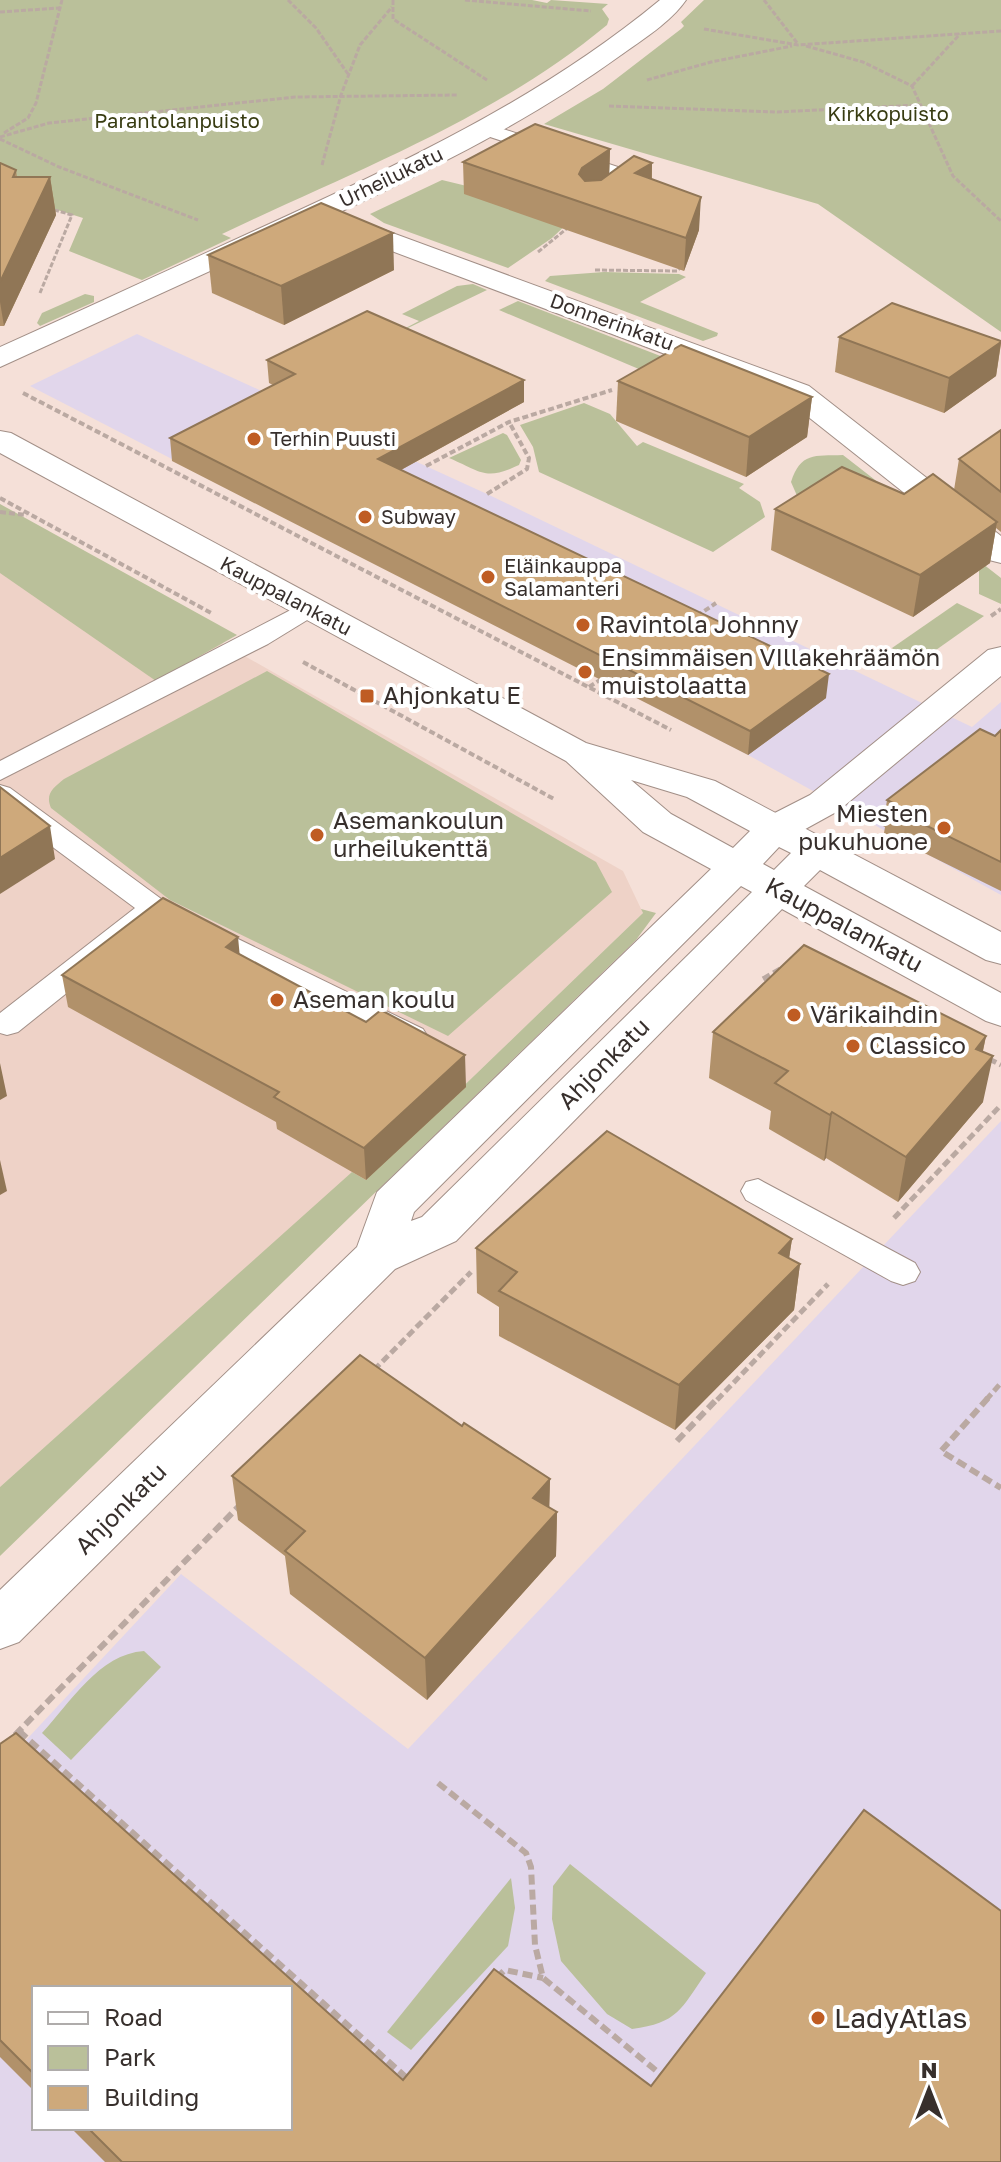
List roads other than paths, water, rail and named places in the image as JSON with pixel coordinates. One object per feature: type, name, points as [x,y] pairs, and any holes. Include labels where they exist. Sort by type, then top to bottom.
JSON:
[{"type":"main road","points":[[636,3],[669,4]]},
{"type":"main road","name":"Urheilukatu","points":[[0,358],[488,130],[555,89],[669,4]]},
{"type":"main road","name":"Donnerinkatu","points":[[318,212],[798,393],[1001,553]]},
{"type":"main road","name":"Kauppalankatu","points":[[0,440],[573,751],[701,789],[1001,950]]},
{"type":"main road","points":[[775,829],[813,811],[1001,658]]},
{"type":"main road","name":"Kauppalankatu","points":[[573,751],[657,823],[1001,1011]]},
{"type":"main road","points":[[813,811],[816,851]]},
{"type":"main road","name":"Ahjonkatu","points":[[378,1256],[393,1204],[775,829]]},
{"type":"main road","name":"Ahjonkatu","points":[[0,1625],[378,1256],[439,1229],[816,851]]},
{"type":"lane","points":[[488,130],[632,178],[591,206]]},
{"type":"lane","points":[[0,772],[259,639],[308,609]]},
{"type":"lane","points":[[0,794],[154,908],[444,1053]]},
{"type":"lane","points":[[7,1024],[154,908]]},
{"type":"lane","points":[[758,1191],[903,1272]]},
{"type":"place","name":"Terhin Puusti","points":[[254,439]]},
{"type":"place","name":"Subway","points":[[365,517]]},
{"type":"place","name":"Eläinkauppa Salamanteri","points":[[488,577]]},
{"type":"place","name":"Ravintola Johnny","points":[[583,625]]},
{"type":"place","name":"Ensimmäisen VIllakehräämön muistolaatta","points":[[585,672]]},
{"type":"place","name":"Ahjonkatu E","points":[[367,696]]},
{"type":"place","name":"Miesten pukuhuone","points":[[944,828]]},
{"type":"place","name":"Asemankoulun urheilukenttä","points":[[317,835]]},
{"type":"place","name":"Aseman koulu","points":[[277,1000]]},
{"type":"place","name":"Värikaihdin","points":[[794,1015]]},
{"type":"place","name":"Classico","points":[[853,1046]]},
{"type":"place","name":"LadyAtlas","points":[[818,2018]]},
{"type":"park label","name":"Kirkkopuisto","points":[[888,114]]},
{"type":"park label","name":"Parantolanpuisto","points":[[177,121]]}]
